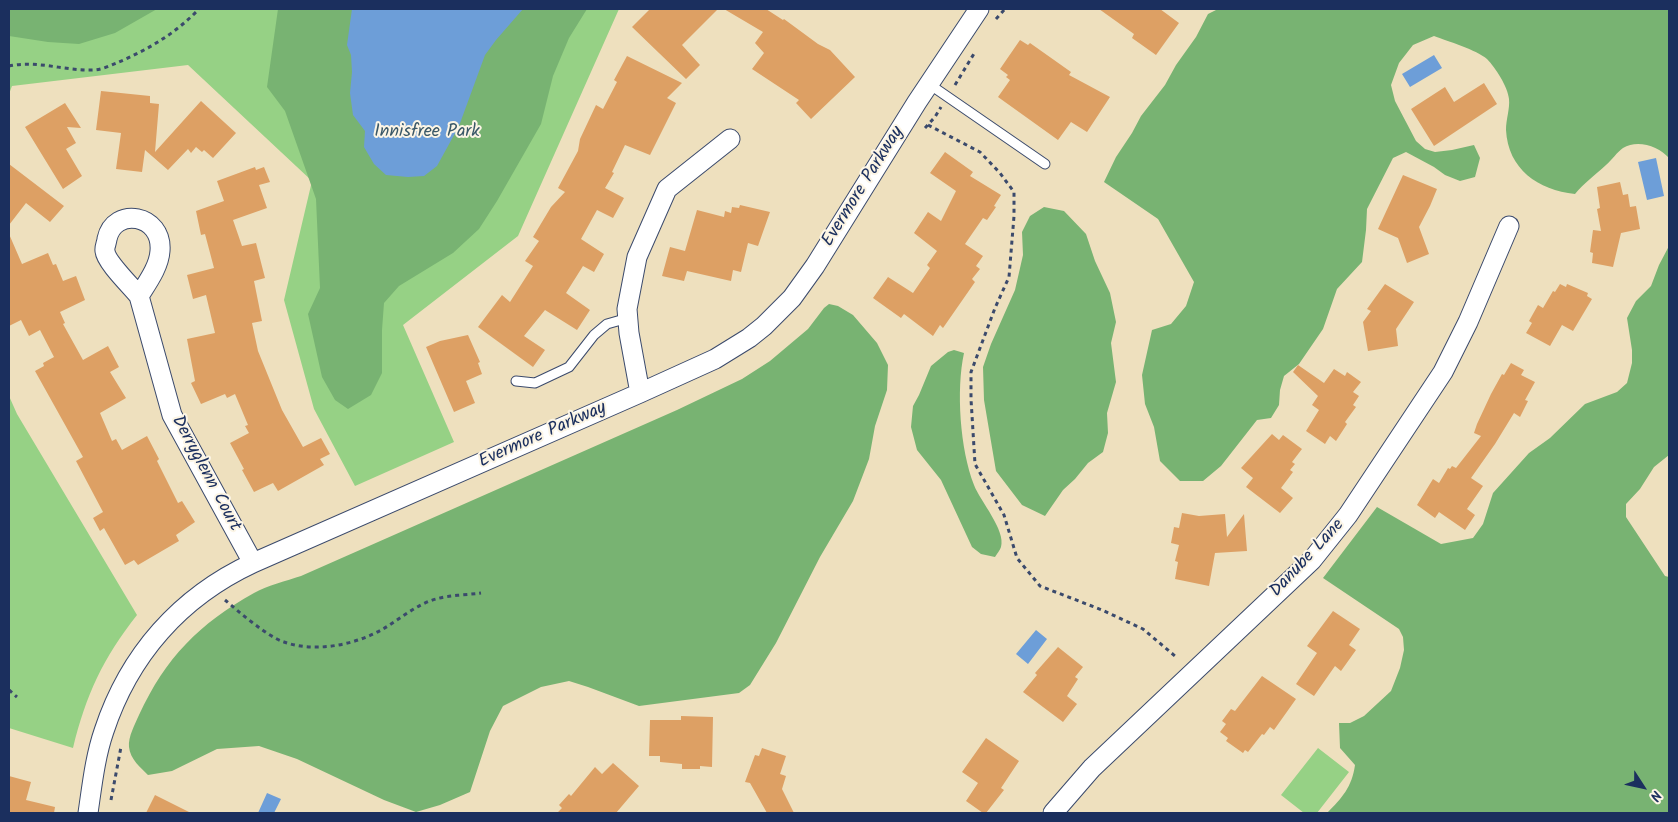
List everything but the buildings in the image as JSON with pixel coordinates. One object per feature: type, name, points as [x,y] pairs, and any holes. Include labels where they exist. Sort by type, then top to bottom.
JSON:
[{"type":"street","name":"Evermore Parkway","points":[[88,813],[103,732],[116,701],[141,655],[172,619],[207,588],[253,563],[640,393],[715,358],[733,349],[764,326],[792,298],[815,266],[929,84],[979,9]]},
{"type":"street","points":[[640,393],[629,333],[627,308],[637,257],[667,189],[730,139]]},
{"type":"street","name":"Danube Lane","points":[[1053,813],[1092,768],[1312,560],[1348,516],[1443,372],[1468,322],[1509,226]]},
{"type":"street","name":"Derryglenn Court","points":[[140,296],[172,415],[253,563]]},
{"type":"lane","points":[[929,84],[1044,164]]},
{"type":"lane","points":[[516,382],[535,383],[569,367],[594,335],[607,324],[628,318]]},
{"type":"path","points":[[9,66],[34,64],[95,70],[130,57],[172,34],[199,9]]},
{"type":"path","points":[[928,125],[980,152],[1000,173],[1014,192],[1009,277],[971,372],[971,399],[975,464],[1004,515],[1017,558],[1040,586],[1102,610],[1143,629],[1175,656]]},
{"type":"path","points":[[225,600],[241,614],[283,642],[310,647],[339,645],[362,639],[382,630],[418,607],[436,599],[482,594]]},
{"type":"path","points":[[9,690],[17,697]]},
{"type":"green space","name":"Innisfree Park","points":[[9,9],[619,9],[518,236],[403,325],[454,442],[355,486],[314,409],[284,300],[312,181],[188,65],[12,86],[9,94]]},
{"type":"green space","points":[[9,9],[157,9],[115,33],[79,44],[48,42],[9,36]]},
{"type":"green space","points":[[278,9],[587,9],[569,38],[553,76],[541,124],[479,229],[453,253],[399,286],[384,303],[382,373],[371,395],[348,409],[335,400],[322,377],[308,314],[320,288],[316,199],[285,111],[267,87]]},
{"type":"green space","points":[[1218,9],[1669,9],[1669,158],[1660,150],[1648,145],[1629,145],[1623,148],[1575,194],[1549,188],[1527,175],[1512,156],[1506,130],[1509,107],[1508,94],[1501,78],[1487,59],[1469,49],[1434,36],[1413,45],[1399,63],[1391,85],[1395,101],[1416,141],[1425,149],[1435,152],[1474,145],[1480,158],[1475,177],[1460,181],[1445,175],[1406,152],[1393,158],[1367,209],[1362,262],[1337,289],[1323,329],[1299,364],[1284,376],[1280,390],[1279,405],[1271,418],[1257,420],[1221,466],[1203,481],[1180,481],[1160,461],[1154,427],[1145,404],[1142,375],[1152,330],[1171,324],[1186,306],[1194,282],[1158,219],[1104,182],[1116,157],[1141,116],[1165,85],[1176,65],[1196,37],[1208,14]]},
{"type":"green space","points":[[1044,207],[1064,211],[1086,234],[1095,261],[1110,293],[1116,322],[1111,343],[1116,382],[1107,413],[1108,433],[1103,452],[1088,463],[1063,490],[1045,516],[1022,505],[996,471],[984,400],[983,367],[1015,290],[1023,255],[1022,232],[1030,216]]},
{"type":"green space","points":[[1669,246],[1669,455],[1654,467],[1640,489],[1626,504],[1626,517],[1665,576],[1669,577],[1669,813],[1327,813],[1345,792],[1354,773],[1355,765],[1340,748],[1339,723],[1350,723],[1364,716],[1391,691],[1400,668],[1404,650],[1403,637],[1399,629],[1323,578],[1377,507],[1441,544],[1473,538],[1483,524],[1493,493],[1529,453],[1550,438],[1585,404],[1617,392],[1627,383],[1632,363],[1632,350],[1627,318],[1636,301],[1651,286]]},
{"type":"green space","points":[[829,304],[838,306],[853,315],[877,343],[888,365],[887,390],[875,426],[869,459],[853,501],[820,557],[776,643],[750,685],[739,693],[639,706],[569,681],[541,687],[503,706],[490,731],[470,792],[440,805],[416,812],[384,800],[297,759],[259,746],[217,749],[172,771],[148,775],[134,759],[129,743],[149,694],[173,659],[186,644],[234,605],[259,590],[301,576],[677,410],[742,379],[770,361],[808,329]]},
{"type":"green space","points":[[954,350],[964,353],[960,402],[965,454],[969,471],[977,492],[996,524],[1002,540],[1001,547],[995,557],[981,554],[972,547],[941,480],[917,450],[911,427],[913,406],[931,366],[948,352]]},
{"type":"green space","points":[[9,396],[17,414],[137,615],[114,646],[97,678],[84,711],[73,748],[9,728]]},
{"type":"green space","points":[[1318,748],[1349,772],[1317,813],[1304,813],[1281,795]]},
{"type":"water","points":[[352,9],[523,9],[485,55],[459,126],[437,166],[424,176],[386,175],[374,164],[364,147],[365,131],[353,115],[350,93],[351,55],[347,45]]},
{"type":"water","points":[[1434,55],[1442,68],[1410,87],[1402,74]]},
{"type":"water","points":[[1656,158],[1664,196],[1647,200],[1638,162]]},
{"type":"water","points":[[1036,630],[1047,639],[1028,664],[1016,654]]},
{"type":"water","points":[[267,793],[281,799],[274,813],[258,813]]}]
